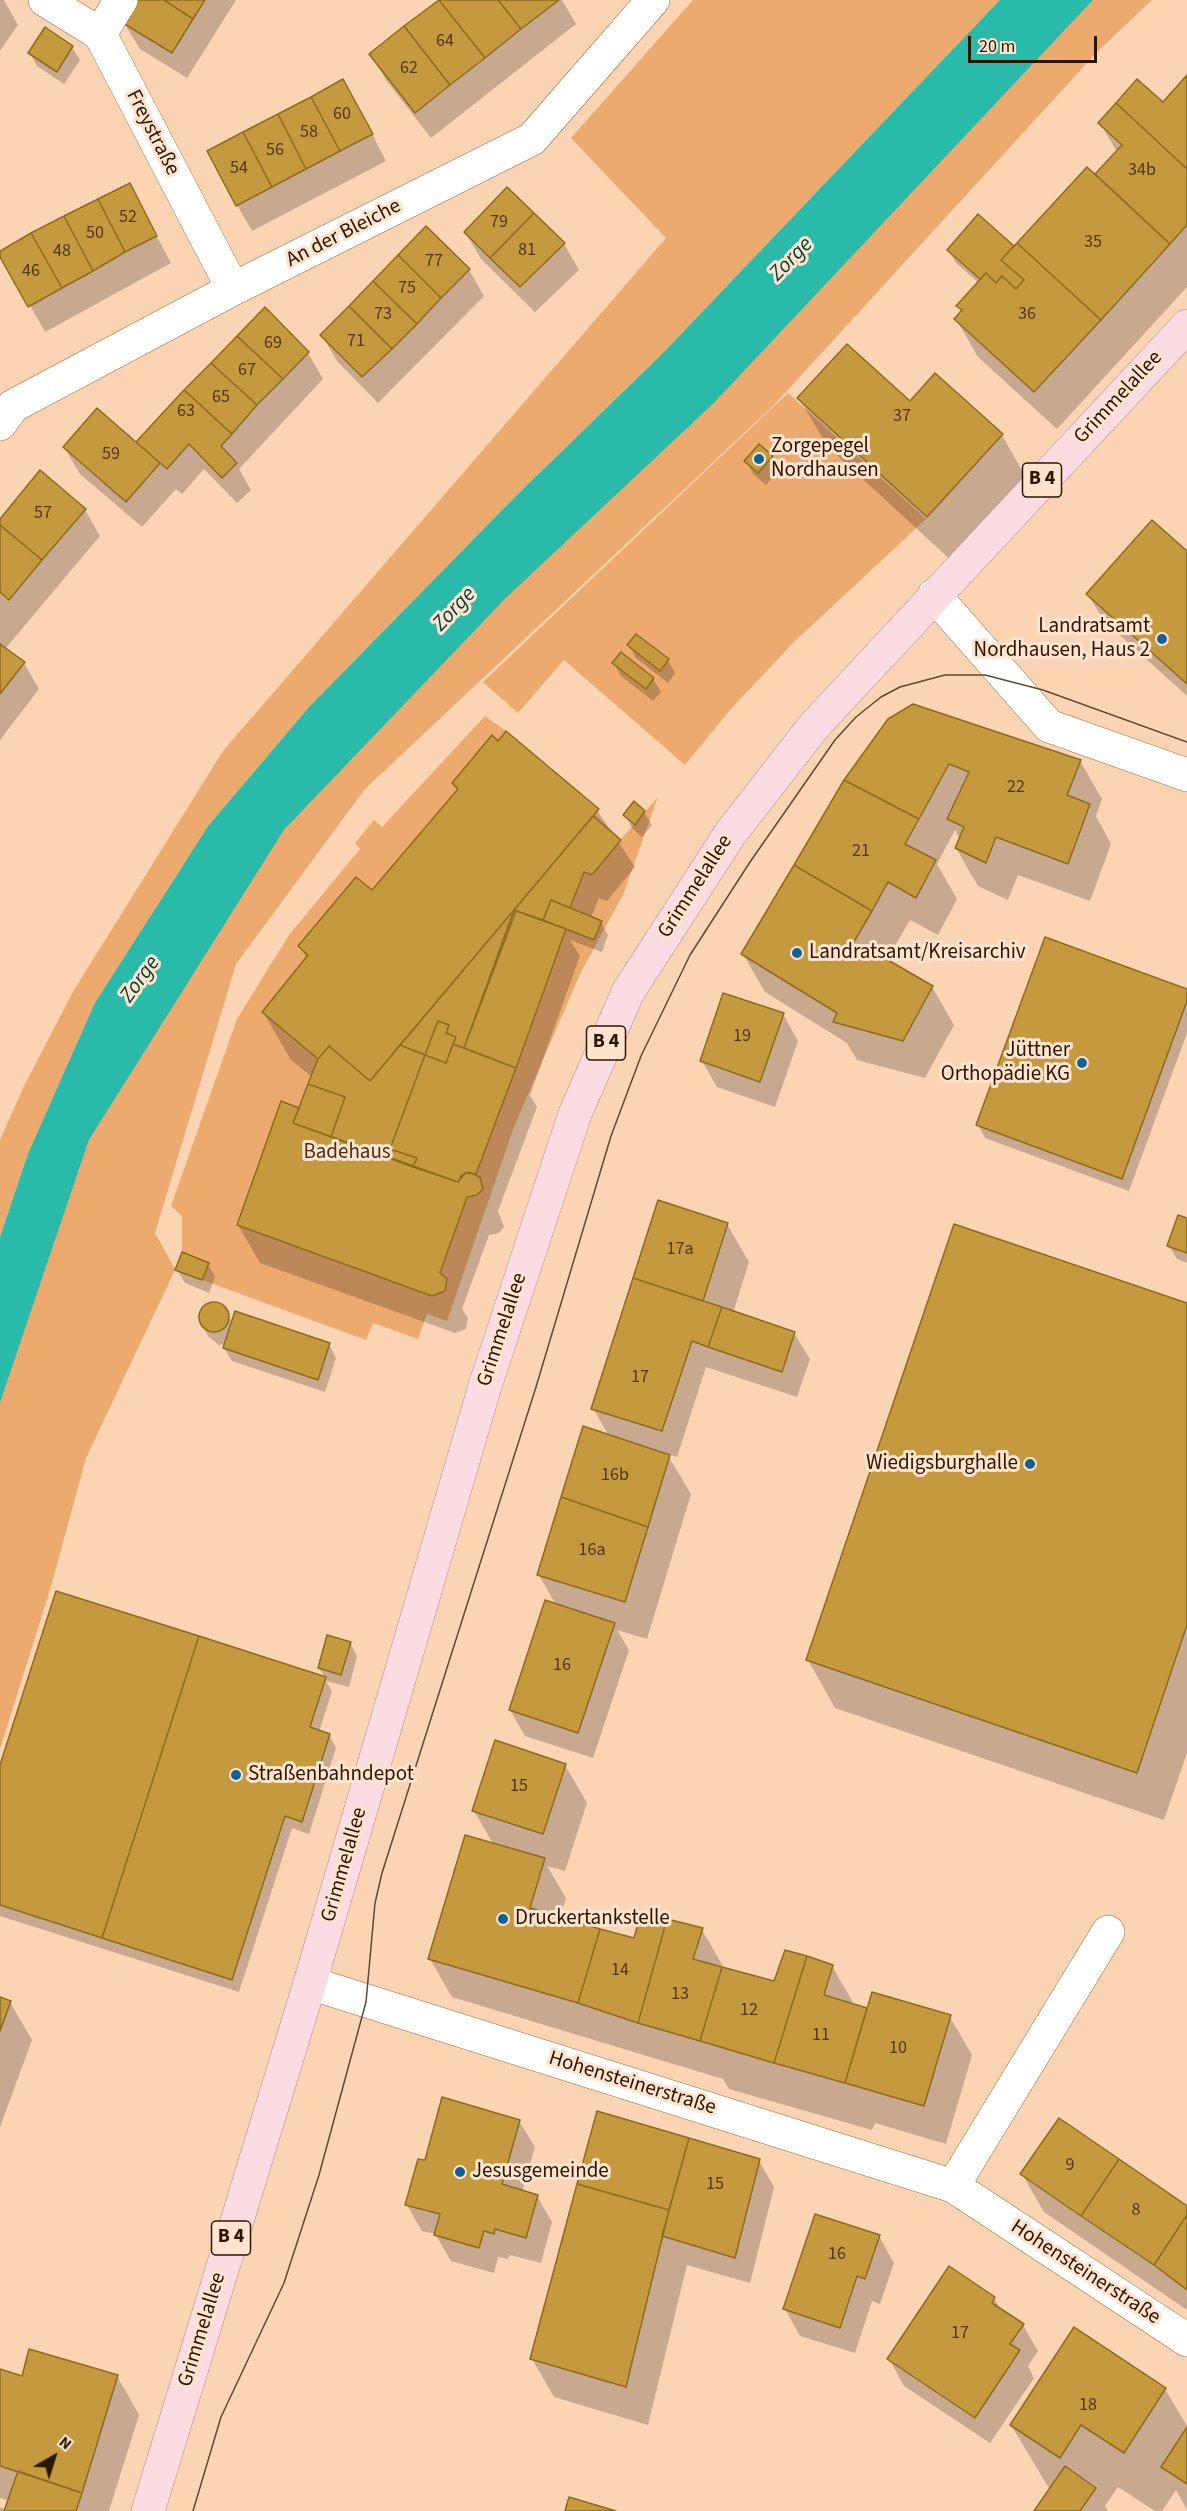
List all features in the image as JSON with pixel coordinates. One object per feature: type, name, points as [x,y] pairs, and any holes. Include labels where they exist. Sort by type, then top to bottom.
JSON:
[{"type":"main road","name":"Grimmelallee","points":[[148,2511],[310,1983],[485,1386],[575,1114],[628,992],[740,822],[814,726],[1187,326]]},
{"type":"street","points":[[45,0],[100,34],[121,0]]},
{"type":"street","name":"An der Bleiche","points":[[0,424],[13,406],[233,289],[532,140],[653,0]]},
{"type":"street","name":"Freystraße","points":[[100,34],[233,289]]},
{"type":"street","points":[[934,595],[1049,726],[1187,775]]},
{"type":"street","points":[[953,2186],[1108,1932]]},
{"type":"street","name":"Hohensteinerstraße","points":[[310,1983],[953,2186],[1187,2340]]},
{"type":"green space","points":[[693,0],[1000,0],[662,354],[518,494],[310,706],[209,825],[28,1154],[0,1237],[0,1140],[24,1086],[74,990],[223,751],[666,238],[571,138]]},
{"type":"green space","name":"Badehaus","points":[[1093,0],[1152,0],[1098,51],[774,405],[365,789],[236,964],[155,1233],[175,1269],[182,1252],[182,1216],[171,1206],[237,1019],[289,935],[360,849],[355,843],[374,820],[382,827],[485,716],[506,731],[621,839],[658,797],[623,895],[581,972],[514,1127],[447,1321],[427,1314],[418,1339],[373,1323],[366,1340],[175,1270],[86,1458],[50,1590],[0,1749],[0,1403],[89,1140],[284,830],[506,598],[714,403]]},
{"type":"green space","points":[[788,393],[926,519],[793,643],[730,710],[685,765],[564,660],[518,713],[483,682]]},
{"type":"water","name":"Zorge","points":[[1000,0],[1093,0],[714,403],[506,598],[284,830],[89,1140],[0,1403],[0,1237],[28,1154],[95,1003],[209,825],[310,706],[518,494],[662,354]]},
{"type":"building","points":[[137,0],[164,0],[193,19],[172,53],[123,23]]},
{"type":"building","points":[[164,0],[205,0],[193,19]]},
{"type":"building","points":[[439,0],[498,0],[521,29],[485,58]]},
{"type":"building","points":[[439,0],[485,58],[450,85],[404,26]]},
{"type":"building","points":[[498,0],[559,0],[521,29]]},
{"type":"building","points":[[404,26],[450,85],[415,113],[369,54]]},
{"type":"building","points":[[45,27],[73,46],[57,72],[28,53]]},
{"type":"building","points":[[1187,75],[1187,169],[1116,103],[1137,79],[1163,102]]},
{"type":"building","points":[[343,79],[373,134],[340,151],[311,97]]},
{"type":"building","points":[[311,97],[340,151],[306,169],[278,114]]},
{"type":"building","points":[[1116,103],[1187,169],[1187,225],[1170,244],[1095,174],[1122,145],[1098,123]]},
{"type":"building","points":[[278,114],[306,169],[272,187],[243,132]]},
{"type":"building","points":[[243,132],[272,187],[236,206],[207,151]]},
{"type":"building","points":[[1087,167],[1170,244],[1101,320],[1017,243]]},
{"type":"building","points":[[130,183],[157,236],[125,252],[98,199]]},
{"type":"building","points":[[507,187],[534,213],[490,258],[464,232]]},
{"type":"building","points":[[98,199],[125,252],[93,271],[64,216]]},
{"type":"building","points":[[534,213],[565,243],[520,287],[490,258]]},
{"type":"building","points":[[978,214],[1014,246],[1001,260],[1024,280],[1016,289],[1002,276],[996,283],[986,273],[980,279],[947,250]]},
{"type":"building","points":[[64,216],[93,271],[62,288],[31,233]]},
{"type":"building","points":[[426,226],[470,269],[441,298],[398,255]]},
{"type":"building","points":[[31,233],[62,288],[28,307],[0,257],[0,251]]},
{"type":"building","points":[[1017,243],[1101,320],[1034,392],[954,319],[962,310],[956,306],[986,273],[996,283],[1002,276],[1016,289],[1024,280],[1001,260]]},
{"type":"building","points":[[398,255],[441,298],[417,324],[373,281]]},
{"type":"building","points":[[373,281],[417,324],[392,349],[349,306]]},
{"type":"building","points":[[349,306],[392,349],[362,377],[320,335]]},
{"type":"building","points":[[265,307],[309,352],[283,379],[237,336]]},
{"type":"building","points":[[237,336],[283,379],[257,405],[211,363]]},
{"type":"building","points":[[847,344],[910,401],[935,373],[1003,434],[927,517],[797,398]]},
{"type":"building","points":[[211,363],[257,405],[232,434],[184,390]]},
{"type":"building","points":[[184,390],[232,434],[221,446],[237,463],[222,478],[189,444],[167,469],[136,442]]},
{"type":"building","points":[[97,408],[160,463],[126,502],[63,447]]},
{"type":"building","name":"Zorgepegel Nordhausen","points":[[759,444],[773,456],[758,473],[744,461]]},
{"type":"building","points":[[40,470],[86,509],[42,560],[0,525],[0,519]]},
{"type":"building","name":"Landratsamt Nordhausen, Haus 2","points":[[1152,520],[1187,551],[1187,684],[1086,594]]},
{"type":"building","points":[[0,525],[42,560],[9,600],[0,592]]},
{"type":"building","points":[[636,634],[669,659],[660,671],[627,645]]},
{"type":"building","points":[[0,644],[25,662],[0,694]]},
{"type":"building","points":[[621,652],[654,678],[646,689],[612,663]]},
{"type":"building","points":[[913,704],[1081,760],[1067,795],[1090,804],[1068,864],[996,837],[986,863],[955,848],[964,827],[947,819],[969,772],[949,764],[919,819],[844,780],[888,719]]},
{"type":"building","points":[[506,731],[599,809],[370,1081],[329,1046],[318,1059],[262,1012],[308,955],[298,946],[356,877],[372,890],[458,789],[452,783],[492,735],[498,741]]},
{"type":"building","points":[[844,780],[919,819],[905,844],[936,860],[916,898],[888,882],[872,911],[794,865]]},
{"type":"building","points":[[634,801],[645,811],[635,825],[623,815]]},
{"type":"building","points":[[593,816],[621,840],[592,875],[584,872],[570,908],[551,900],[543,920],[514,910]]},
{"type":"building","name":"Landratsamt/Kreisarchiv","points":[[794,865],[872,911],[848,952],[863,959],[869,949],[933,986],[903,1041],[833,1022],[837,1013],[741,954]]},
{"type":"building","points":[[551,900],[602,921],[594,940],[543,920]]},
{"type":"building","points":[[514,910],[464,1048],[453,1044],[456,1037],[446,1033],[449,1025],[438,1021],[425,1055],[400,1045]]},
{"type":"building","points":[[516,911],[566,929],[516,1068],[464,1048]]},
{"type":"building","name":"Jüttner Orthopädie KG","points":[[1045,937],[1187,989],[1187,1001],[1122,1179],[976,1125]]},
{"type":"building","points":[[723,993],[784,1013],[760,1082],[700,1061]]},
{"type":"building","points":[[438,1021],[449,1025],[446,1033],[456,1037],[446,1063],[425,1055]]},
{"type":"building","points":[[453,1044],[516,1068],[476,1174],[465,1173],[458,1182],[413,1167],[417,1158],[390,1149],[425,1055],[446,1063]]},
{"type":"building","points":[[400,1045],[425,1055],[390,1149],[417,1158],[413,1167],[331,1137],[345,1097],[308,1084],[318,1059],[329,1046],[370,1081]]},
{"type":"building","points":[[308,1084],[345,1097],[331,1137],[293,1123]]},
{"type":"building","points":[[281,1101],[299,1108],[293,1123],[458,1182],[461,1176],[469,1172],[480,1177],[483,1189],[477,1195],[467,1197],[440,1273],[447,1279],[445,1291],[432,1296],[237,1225]]},
{"type":"building","points":[[658,1200],[728,1223],[703,1301],[633,1278]]},
{"type":"building","points":[[1178,1215],[1187,1218],[1187,1253],[1167,1246]]},
{"type":"building","name":"Wiedigsburghalle","points":[[954,1224],[1187,1303],[1187,1625],[1137,1773],[806,1660]]},
{"type":"building","points":[[182,1252],[209,1263],[202,1280],[175,1270]]},
{"type":"building","points":[[633,1278],[722,1307],[708,1347],[692,1341],[662,1431],[591,1409]]},
{"type":"building","points":[[214,1302],[225,1306],[229,1317],[225,1328],[214,1332],[203,1328],[199,1317],[203,1306]]},
{"type":"building","points":[[722,1307],[795,1332],[782,1372],[708,1347]]},
{"type":"building","points":[[235,1311],[330,1343],[318,1380],[223,1348]]},
{"type":"building","points":[[583,1426],[670,1455],[648,1527],[561,1497]]},
{"type":"building","points":[[561,1497],[648,1527],[625,1602],[537,1575]]},
{"type":"building","points":[[56,1591],[199,1636],[102,1938],[0,1905],[0,1765]]},
{"type":"building","points":[[545,1600],[615,1623],[578,1733],[509,1710]]},
{"type":"building","points":[[327,1635],[351,1642],[341,1675],[318,1668]]},
{"type":"building","name":"Straßenbahndepot","points":[[199,1636],[326,1677],[310,1727],[330,1734],[302,1822],[285,1816],[232,1980],[102,1938]]},
{"type":"building","points":[[495,1740],[566,1764],[543,1834],[472,1811]]},
{"type":"building","name":"Druckertankstelle","points":[[465,1835],[545,1858],[530,1908],[600,1929],[578,2003],[428,1959]]},
{"type":"building","points":[[641,1912],[667,1919],[638,2023],[578,2003],[600,1929],[634,1938]]},
{"type":"building","points":[[667,1919],[703,1928],[693,1959],[722,1967],[700,2041],[638,2023]]},
{"type":"building","points":[[785,1950],[807,1956],[774,2063],[700,2041],[722,1967],[774,1981]]},
{"type":"building","points":[[807,1956],[833,1965],[824,1995],[867,2008],[845,2083],[774,2063]]},
{"type":"building","points":[[872,1992],[951,2015],[924,2106],[845,2083]]},
{"type":"building","points":[[0,1997],[11,2001],[0,2031]]},
{"type":"building","name":"Jesusgemeinde","points":[[442,2097],[520,2120],[502,2184],[538,2195],[526,2238],[495,2229],[494,2234],[484,2231],[479,2248],[434,2235],[440,2214],[405,2205],[418,2159],[425,2160]]},
{"type":"building","points":[[597,2111],[689,2138],[669,2210],[577,2184]]},
{"type":"building","points":[[1059,2118],[1119,2159],[1081,2216],[1020,2174]]},
{"type":"building","points":[[689,2138],[760,2159],[735,2258],[662,2236]]},
{"type":"building","points":[[1119,2159],[1187,2206],[1187,2215],[1154,2265],[1081,2216]]},
{"type":"building","points":[[577,2184],[669,2210],[626,2387],[530,2359]]},
{"type":"building","points":[[815,2214],[880,2235],[865,2279],[857,2276],[840,2328],[783,2309]]},
{"type":"building","points":[[1187,2215],[1187,2290],[1154,2265]]},
{"type":"building","points":[[949,2266],[995,2297],[992,2303],[1024,2324],[1010,2344],[1020,2350],[975,2418],[887,2359]]},
{"type":"building","points":[[1074,2327],[1166,2388],[1124,2453],[1081,2425],[1060,2458],[1010,2425]]},
{"type":"building","points":[[29,2349],[118,2375],[82,2493],[0,2466],[0,2369],[22,2376]]},
{"type":"building","points":[[1187,2427],[1187,2484],[1161,2467]]},
{"type":"building","points":[[1065,2466],[1096,2488],[1080,2511],[1034,2511]]},
{"type":"building","points":[[18,2471],[82,2493],[76,2511],[4,2511]]},
{"type":"building","points":[[569,2497],[616,2511],[565,2511]]},
{"type":"tram line","points":[[193,2511],[221,2417],[284,2283],[319,2175],[366,2002],[375,1903],[382,1873],[536,1387],[611,1136],[641,1056],[690,955],[750,862],[835,740],[856,717],[881,697],[900,687],[945,675],[985,675],[1043,690],[1187,742]]},
{"type":"place","name":"Zorgepegel Nordhausen","points":[[759,459]]},
{"type":"place","name":"Landratsamt Nordhausen, Haus 2","points":[[1162,639]]},
{"type":"place","name":"Landratsamt/Kreisarchiv","points":[[797,953]]},
{"type":"place","name":"Jüttner Orthopädie KG","points":[[1082,1063]]},
{"type":"place","name":"Wiedigsburghalle","points":[[1030,1464]]},
{"type":"place","name":"Straßenbahndepot","points":[[236,1775]]},
{"type":"place","name":"Druckertankstelle","points":[[503,1919]]},
{"type":"place","name":"Jesusgemeinde","points":[[460,2172]]}]
